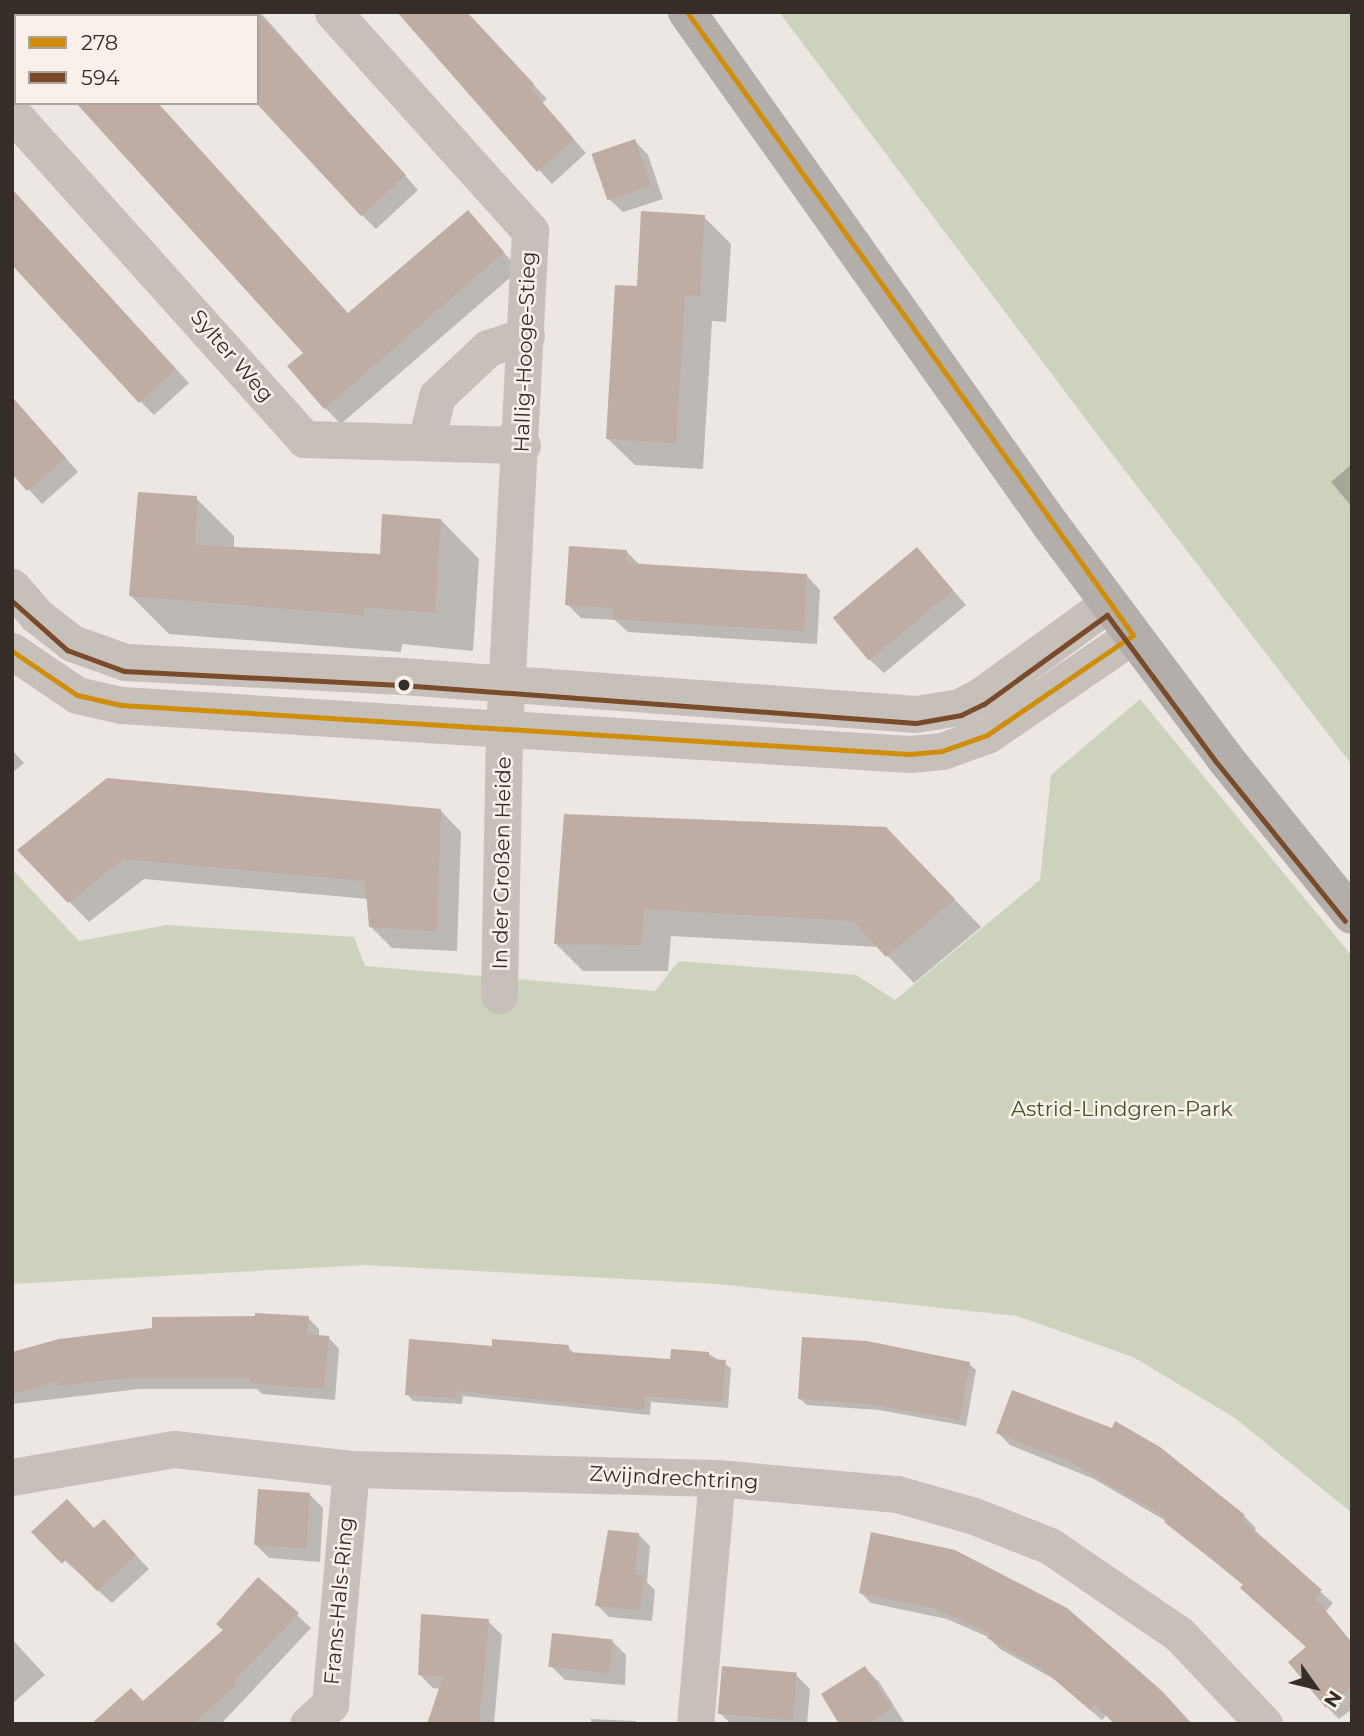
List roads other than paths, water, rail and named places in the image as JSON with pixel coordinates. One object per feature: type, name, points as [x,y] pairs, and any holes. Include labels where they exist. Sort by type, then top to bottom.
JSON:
[{"type":"main road","points":[[687,12],[1109,603],[1352,915]]},
{"type":"street","name":"Hallig-Hooge-Stieg","points":[[333,12],[530,230],[522,445],[507,683]]},
{"type":"street","name":"Sylter Weg","points":[[12,113],[304,439],[522,445]]},
{"type":"street","points":[[426,442],[437,396],[488,348],[526,336]]},
{"type":"street","points":[[12,587],[36,615],[72,643],[125,662],[507,683],[935,712],[959,707],[1004,682],[1109,603]]},
{"type":"street","name":"In der Großen Heide","points":[[12,651],[55,684],[96,702],[504,732],[871,753],[942,751],[987,736],[1133,635]]},
{"type":"street","name":"In der Großen Heide","points":[[499,995],[507,683]]},
{"type":"street","name":"Zwijndrechtring","points":[[12,1478],[174,1449],[351,1469],[717,1478],[897,1494],[974,1516],[1050,1546],[1179,1634],[1264,1724]]},
{"type":"street","name":"Frans-Hals-Ring","points":[[326,1717],[351,1469]]},
{"type":"street","points":[[695,1724],[717,1478]]},
{"type":"park label","name":"Astrid-Lindgren-Park","points":[[1122,1109]]}]
